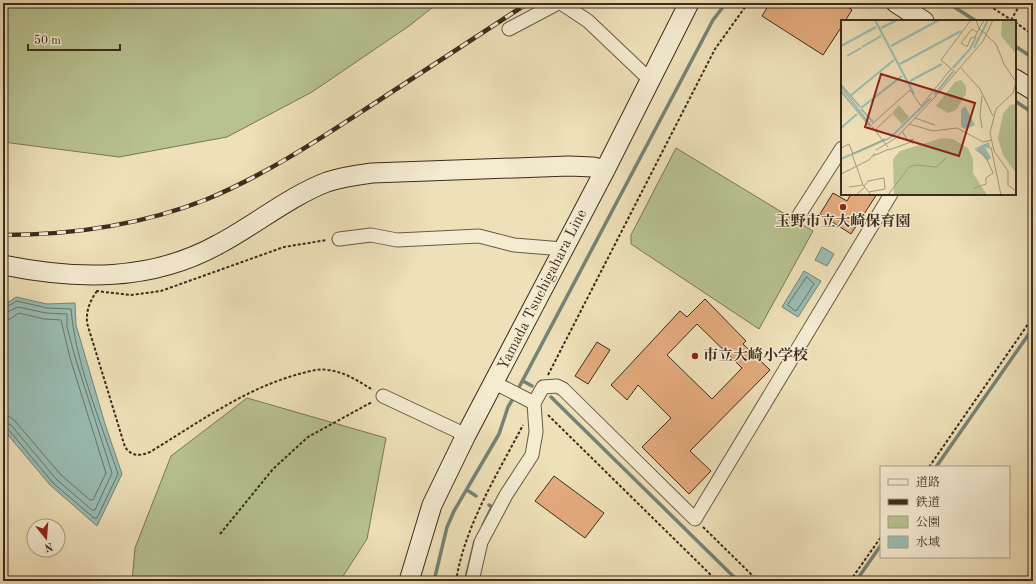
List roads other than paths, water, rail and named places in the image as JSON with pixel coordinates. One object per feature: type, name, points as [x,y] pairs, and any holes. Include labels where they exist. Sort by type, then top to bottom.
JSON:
[{"type":"street","points":[[509,29],[558,3]]},
{"type":"street","points":[[561,3],[588,21],[650,80]]},
{"type":"street","name":"Yamada Tsuchigahara Line","points":[[409,581],[432,505],[466,435],[605,170],[689,3]]},
{"type":"street","points":[[896,3],[922,20]]},
{"type":"street","points":[[1016,80],[1033,90]]},
{"type":"street","points":[[799,215],[841,150]]},
{"type":"street","points":[[3,266],[42,273],[109,276],[138,272],[173,264],[219,245],[312,189],[345,177],[372,173],[569,166],[593,167],[605,170]]},
{"type":"street","points":[[530,401],[543,387],[557,386],[563,389],[695,519],[890,195]]},
{"type":"street","points":[[339,239],[371,234],[397,240],[479,236],[514,245],[563,249]]},
{"type":"street","points":[[494,383],[530,401]]},
{"type":"street","points":[[383,396],[466,435]]},
{"type":"street","points":[[472,581],[481,542],[506,495],[532,455],[536,432],[530,401]]},
{"type":"water","points":[[822,247],[834,254],[827,266],[815,260]]},
{"type":"water","points":[[804,271],[821,281],[798,317],[782,307]]},
{"type":"water","points":[[16,297],[47,304],[75,303],[76,325],[105,424],[122,474],[97,526],[50,485],[3,429],[3,306]]},
{"type":"waterway","points":[[517,391],[713,20],[726,3]]},
{"type":"waterway","points":[[948,3],[974,20]]},
{"type":"waterway","points":[[1016,47],[1033,58]]},
{"type":"waterway","points":[[1016,102],[1033,113]]},
{"type":"waterway","points":[[937,466],[1033,328]]},
{"type":"waterway","points":[[523,381],[532,386]]},
{"type":"waterway","points":[[434,581],[447,527],[454,511],[499,434],[508,407],[514,397]]},
{"type":"waterway","points":[[551,397],[738,581]]},
{"type":"waterway","points":[[467,490],[476,496]]},
{"type":"waterway","points":[[483,525],[492,507],[489,505]]},
{"type":"waterway","points":[[466,578],[475,541]]},
{"type":"waterway","points":[[856,581],[880,546]]},
{"type":"railway","points":[[3,235],[29,235],[80,231],[106,227],[181,209],[228,190],[317,140],[528,3]]},
{"type":"place","name":"玉野市立大崎保育園","points":[[843,207]]},
{"type":"place","name":"市立大崎小学校","points":[[695,356]]}]
